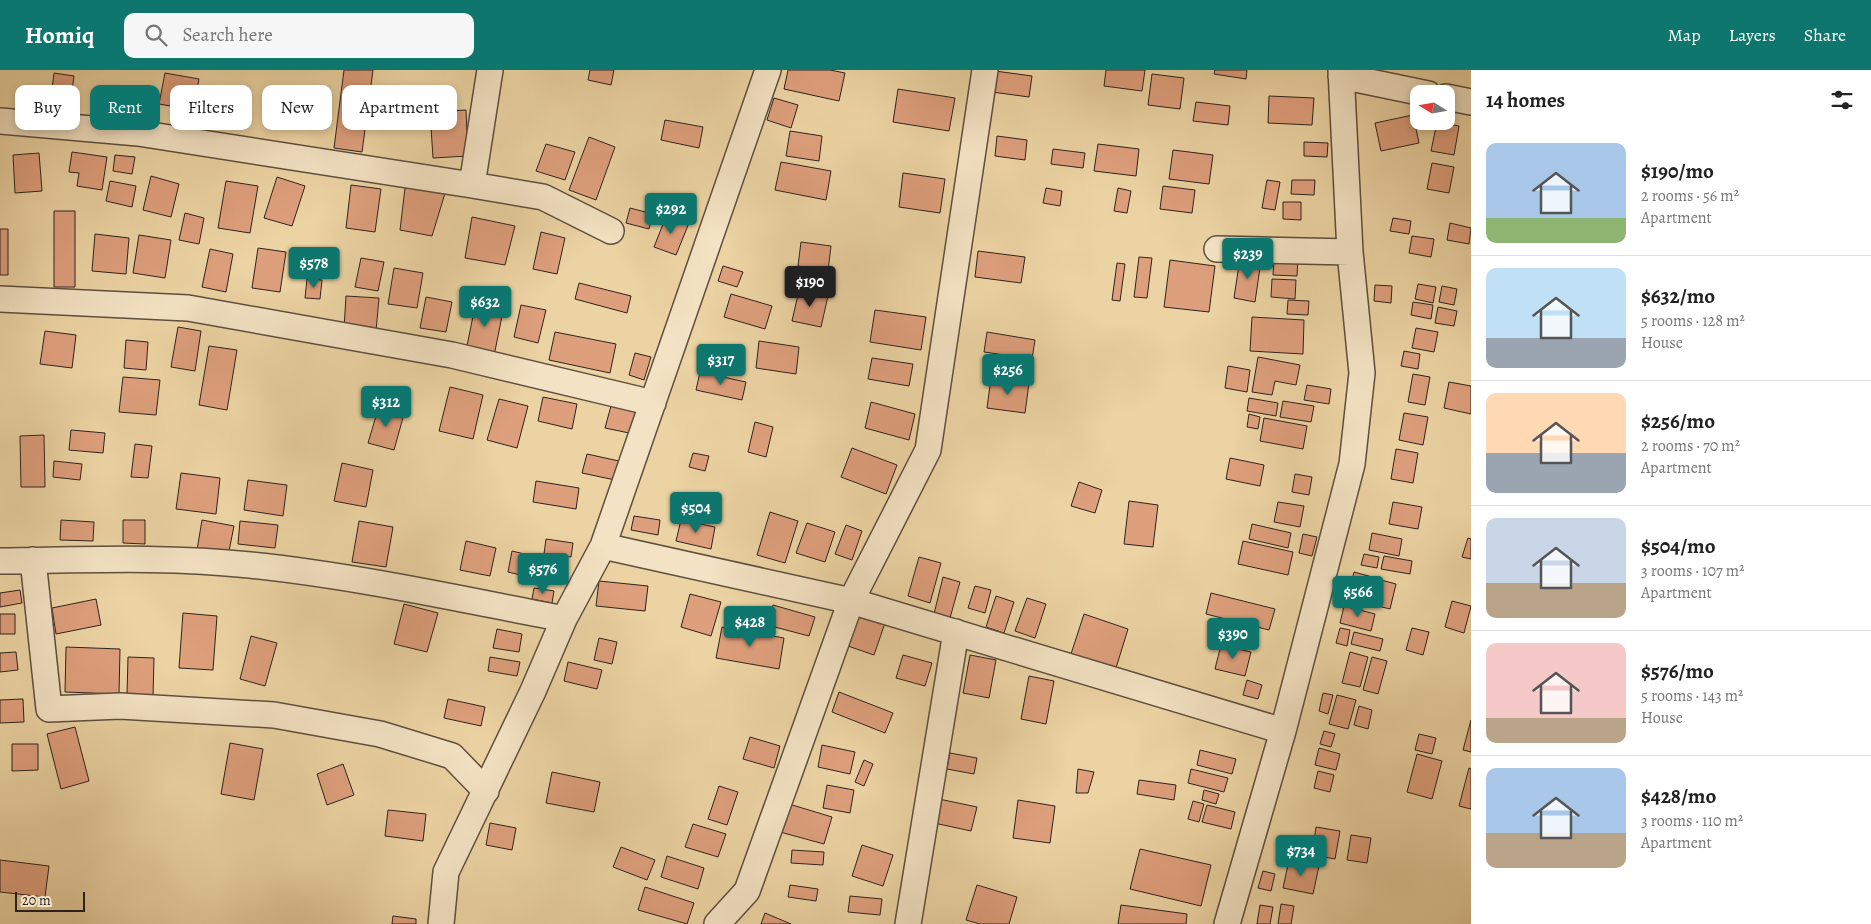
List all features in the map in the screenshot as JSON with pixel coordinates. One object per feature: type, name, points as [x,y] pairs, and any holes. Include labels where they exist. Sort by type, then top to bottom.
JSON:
[{"type":"street","points":[[472,185],[490,70]]},
{"type":"street","points":[[441,924],[446,872],[533,691],[564,619],[603,546],[768,70]]},
{"type":"street","points":[[717,924],[747,891],[851,601],[928,450],[984,70]]},
{"type":"street","points":[[1227,924],[1283,731],[1352,464],[1362,372],[1350,252],[1341,73],[1410,90]]},
{"type":"street","points":[[1455,99],[1471,102]]},
{"type":"street","points":[[0,121],[138,133],[543,196],[611,231]]},
{"type":"street","points":[[1217,249],[1350,252]]},
{"type":"street","points":[[0,299],[188,308],[452,355],[653,403]]},
{"type":"street","points":[[603,546],[851,601],[1283,731]]},
{"type":"street","points":[[0,561],[145,559],[250,565],[358,580],[564,619]]},
{"type":"street","points":[[33,560],[49,709],[120,706],[188,708],[274,715],[380,734],[452,756],[486,791]]},
{"type":"street","points":[[908,924],[956,632]]},
{"type":"building","points":[[344,70],[373,70],[371,85],[342,85]]},
{"type":"building","points":[[590,70],[614,70],[611,85],[588,80]]},
{"type":"building","points":[[788,70],[830,70],[845,73],[839,101],[784,89]]},
{"type":"building","points":[[1106,70],[1145,70],[1142,91],[1104,86]]},
{"type":"building","points":[[1215,70],[1247,70],[1246,79],[1214,74]]},
{"type":"building","points":[[995,71],[1032,76],[1029,97],[992,92]]},
{"type":"building","points":[[54,73],[74,76],[73,85],[52,85]]},
{"type":"building","points":[[165,73],[199,79],[198,85],[170,85],[170,106],[160,104]]},
{"type":"building","points":[[1152,74],[1184,78],[1180,109],[1148,105]]},
{"type":"building","points":[[342,86],[342,130],[365,130],[362,152],[334,148]]},
{"type":"building","points":[[898,89],[955,98],[949,131],[893,122]]},
{"type":"building","points":[[1269,96],[1314,98],[1312,125],[1268,123]]},
{"type":"building","points":[[774,98],[798,105],[791,128],[767,120]]},
{"type":"building","points":[[1196,102],[1230,106],[1228,125],[1193,121]]},
{"type":"building","points":[[457,110],[466,110],[468,156],[433,158],[431,130],[457,130]]},
{"type":"building","points":[[1410,116],[1410,130],[1416,130],[1419,143],[1381,151],[1375,123]]},
{"type":"building","points":[[665,120],[703,127],[699,148],[661,140]]},
{"type":"building","points":[[1455,125],[1459,126],[1454,155],[1431,151],[1435,130],[1455,130]]},
{"type":"building","points":[[790,131],[822,136],[819,161],[786,156]]},
{"type":"building","points":[[997,136],[1027,140],[1025,160],[995,156]]},
{"type":"building","points":[[589,137],[615,147],[596,200],[569,190]]},
{"type":"building","points":[[1304,142],[1328,143],[1327,157],[1304,156]]},
{"type":"building","points":[[546,144],[575,152],[565,180],[536,171]]},
{"type":"building","points":[[1098,144],[1139,149],[1136,176],[1094,171]]},
{"type":"building","points":[[1053,149],[1085,153],[1083,168],[1051,164]]},
{"type":"building","points":[[1173,150],[1213,155],[1209,184],[1169,179]]},
{"type":"building","points":[[72,152],[107,157],[102,190],[77,186],[79,173],[69,172]]},
{"type":"building","points":[[39,153],[42,191],[15,193],[13,155]]},
{"type":"building","points":[[115,155],[135,157],[132,174],[113,171]]},
{"type":"building","points":[[781,162],[831,171],[826,200],[775,190]]},
{"type":"building","points":[[1432,163],[1454,167],[1449,193],[1427,189]]},
{"type":"building","points":[[903,173],[945,179],[940,213],[899,207]]},
{"type":"building","points":[[151,176],[179,184],[171,217],[143,210]]},
{"type":"building","points":[[277,177],[305,186],[292,226],[264,218]]},
{"type":"building","points":[[1267,180],[1280,182],[1275,210],[1262,208]]},
{"type":"building","points":[[1292,180],[1315,180],[1314,195],[1291,194]]},
{"type":"building","points":[[110,181],[136,186],[132,207],[106,201]]},
{"type":"building","points":[[226,181],[258,186],[250,233],[218,228]]},
{"type":"building","points":[[351,185],[381,189],[375,232],[346,228]]},
{"type":"building","points":[[1163,186],[1195,190],[1192,213],[1160,209]]},
{"type":"building","points":[[405,188],[446,190],[432,236],[400,230]]},
{"type":"building","points":[[1046,188],[1062,191],[1060,206],[1043,203]]},
{"type":"building","points":[[1118,188],[1131,191],[1127,213],[1114,211]]},
{"type":"building","points":[[1283,202],[1301,202],[1301,220],[1283,219]]},
{"type":"building","points":[[630,208],[653,214],[649,229],[626,223]]},
{"type":"building","points":[[54,211],[75,211],[75,287],[54,287]]},
{"type":"building","points":[[185,213],[204,218],[199,244],[179,240]]},
{"type":"building","points":[[667,214],[689,223],[676,255],[654,247]]},
{"type":"building","points":[[472,217],[515,226],[505,265],[465,258]]},
{"type":"building","points":[[1393,218],[1411,221],[1409,234],[1390,231]]},
{"type":"building","points":[[1450,223],[1471,228],[1469,244],[1447,240]]},
{"type":"building","points":[[0,229],[8,229],[8,275],[0,275]]},
{"type":"building","points":[[541,232],[565,238],[557,274],[533,269]]},
{"type":"building","points":[[95,234],[129,238],[126,274],[92,271]]},
{"type":"building","points":[[139,235],[171,240],[165,278],[133,273]]},
{"type":"building","points":[[1412,236],[1434,239],[1431,257],[1409,253]]},
{"type":"building","points":[[801,242],[831,246],[828,271],[798,266]]},
{"type":"building","points":[[258,248],[286,252],[280,292],[252,288]]},
{"type":"building","points":[[210,249],[233,254],[226,292],[202,287]]},
{"type":"building","points":[[978,251],[1025,257],[1021,283],[975,277]]},
{"type":"building","points":[[1139,257],[1152,258],[1147,298],[1134,297]]},
{"type":"building","points":[[1274,257],[1298,258],[1297,276],[1273,275]]},
{"type":"building","points":[[361,258],[384,262],[378,291],[355,287]]},
{"type":"building","points":[[1240,258],[1261,261],[1255,302],[1234,298]]},
{"type":"building","points":[[1170,260],[1215,266],[1209,312],[1164,307]]},
{"type":"building","points":[[1117,263],[1125,264],[1120,301],[1112,300]]},
{"type":"building","points":[[723,266],[743,272],[737,287],[718,281]]},
{"type":"building","points":[[394,268],[423,273],[417,308],[388,304]]},
{"type":"building","points":[[307,279],[322,280],[320,299],[305,298]]},
{"type":"building","points":[[1272,279],[1296,280],[1295,299],[1271,297]]},
{"type":"building","points":[[579,283],[631,296],[627,313],[575,299]]},
{"type":"building","points":[[1418,284],[1436,287],[1433,303],[1415,299]]},
{"type":"building","points":[[1375,285],[1392,286],[1391,303],[1374,301]]},
{"type":"building","points":[[1442,286],[1457,289],[1454,305],[1439,302]]},
{"type":"building","points":[[799,290],[828,296],[821,327],[792,321]]},
{"type":"building","points":[[731,294],[772,306],[765,329],[724,317]]},
{"type":"building","points":[[346,296],[379,298],[376,331],[344,329]]},
{"type":"building","points":[[426,297],[452,302],[446,332],[420,328]]},
{"type":"building","points":[[1288,300],[1309,301],[1308,315],[1287,314]]},
{"type":"building","points":[[476,301],[504,306],[494,356],[466,351]]},
{"type":"building","points":[[1413,302],[1433,305],[1431,319],[1411,315]]},
{"type":"building","points":[[521,305],[546,310],[538,343],[514,337]]},
{"type":"building","points":[[1438,307],[1457,311],[1454,326],[1435,323]]},
{"type":"building","points":[[875,310],[926,317],[921,350],[870,342]]},
{"type":"building","points":[[1252,317],[1304,320],[1303,354],[1250,351]]},
{"type":"building","points":[[178,327],[201,331],[195,371],[171,367]]},
{"type":"building","points":[[1416,328],[1438,332],[1434,352],[1412,348]]},
{"type":"building","points":[[45,331],[76,335],[72,368],[40,364]]},
{"type":"building","points":[[555,332],[616,344],[610,373],[549,360]]},
{"type":"building","points":[[987,332],[1035,340],[1032,359],[984,352]]},
{"type":"building","points":[[126,340],[148,342],[146,370],[124,368]]},
{"type":"building","points":[[759,341],[799,347],[796,374],[756,368]]},
{"type":"building","points":[[209,346],[237,350],[227,410],[199,405]]},
{"type":"building","points":[[1404,351],[1420,354],[1418,369],[1401,366]]},
{"type":"building","points":[[635,353],[651,357],[644,380],[629,375]]},
{"type":"building","points":[[1258,357],[1300,365],[1296,385],[1275,381],[1272,395],[1252,392]]},
{"type":"building","points":[[872,358],[913,364],[909,386],[868,379]]},
{"type":"building","points":[[1228,366],[1250,370],[1247,392],[1225,388]]},
{"type":"building","points":[[700,372],[746,382],[742,400],[696,390]]},
{"type":"building","points":[[1413,374],[1430,377],[1425,405],[1408,402]]},
{"type":"building","points":[[123,377],[160,380],[156,415],[119,412]]},
{"type":"building","points":[[991,378],[1029,383],[1025,413],[987,408]]},
{"type":"building","points":[[1449,382],[1471,386],[1471,414],[1444,408]]},
{"type":"building","points":[[1307,385],[1331,389],[1329,404],[1304,400]]},
{"type":"building","points":[[450,387],[483,395],[473,439],[439,431]]},
{"type":"building","points":[[543,397],[577,404],[572,429],[538,421]]},
{"type":"building","points":[[1249,398],[1278,403],[1276,416],[1247,411]]},
{"type":"building","points":[[499,399],[528,406],[517,448],[487,440]]},
{"type":"building","points":[[1283,401],[1314,406],[1311,422],[1280,417]]},
{"type":"building","points":[[871,402],[915,414],[909,440],[865,428]]},
{"type":"building","points":[[379,406],[404,414],[394,450],[368,443]]},
{"type":"building","points":[[611,406],[638,412],[634,434],[605,428]]},
{"type":"building","points":[[1404,413],[1428,417],[1423,445],[1399,440]]},
{"type":"building","points":[[1249,414],[1260,417],[1258,429],[1247,427]]},
{"type":"building","points":[[1264,418],[1307,426],[1303,449],[1260,441]]},
{"type":"building","points":[[755,422],[773,427],[766,457],[748,452]]},
{"type":"building","points":[[71,430],[105,433],[103,453],[69,450]]},
{"type":"building","points":[[44,435],[45,487],[21,487],[20,436]]},
{"type":"building","points":[[135,444],[152,446],[148,478],[131,477]]},
{"type":"building","points":[[852,448],[897,465],[886,494],[841,477]]},
{"type":"building","points":[[1396,449],[1418,453],[1413,483],[1391,479]]},
{"type":"building","points":[[693,453],[709,456],[705,471],[689,467]]},
{"type":"building","points":[[587,454],[619,461],[615,480],[582,473]]},
{"type":"building","points":[[1230,458],[1264,465],[1260,486],[1226,479]]},
{"type":"building","points":[[54,461],[82,464],[80,480],[53,477]]},
{"type":"building","points":[[342,463],[373,470],[366,507],[334,501]]},
{"type":"building","points":[[181,473],[220,478],[216,514],[176,509]]},
{"type":"building","points":[[1295,474],[1312,477],[1309,495],[1292,492]]},
{"type":"building","points":[[248,480],[287,485],[283,516],[244,510]]},
{"type":"building","points":[[536,481],[579,488],[576,509],[533,502]]},
{"type":"building","points":[[1079,482],[1102,490],[1095,513],[1071,506]]},
{"type":"building","points":[[1129,501],[1158,505],[1153,547],[1124,544]]},
{"type":"building","points":[[1278,502],[1304,506],[1300,527],[1274,522]]},
{"type":"building","points":[[1393,502],[1422,507],[1418,529],[1389,524]]},
{"type":"building","points":[[770,512],[798,521],[785,563],[757,555]]},
{"type":"building","points":[[634,516],[660,520],[658,535],[631,530]]},
{"type":"building","points":[[61,520],[94,522],[93,541],[60,540]]},
{"type":"building","points":[[123,520],[145,520],[145,544],[123,543]]},
{"type":"building","points":[[202,520],[234,526],[228,556],[197,550]]},
{"type":"building","points":[[681,520],[715,527],[711,549],[676,541]]},
{"type":"building","points":[[240,521],[278,525],[275,548],[238,544]]},
{"type":"building","points":[[359,521],[393,527],[386,567],[352,562]]},
{"type":"building","points":[[807,523],[835,532],[825,562],[796,553]]},
{"type":"building","points":[[1252,524],[1291,533],[1288,548],[1249,539]]},
{"type":"building","points":[[846,525],[862,531],[852,560],[835,554]]},
{"type":"building","points":[[1372,533],[1402,539],[1399,556],[1369,550]]},
{"type":"building","points":[[1303,534],[1317,537],[1312,556],[1299,553]]},
{"type":"building","points":[[1468,538],[1471,539],[1471,559],[1462,557]]},
{"type":"building","points":[[546,539],[573,543],[571,557],[544,554]]},
{"type":"building","points":[[466,541],[496,548],[490,576],[460,570]]},
{"type":"building","points":[[1243,541],[1293,552],[1288,575],[1238,564]]},
{"type":"building","points":[[512,551],[550,560],[545,581],[508,572]]},
{"type":"building","points":[[1364,554],[1379,557],[1377,568],[1361,565]]},
{"type":"building","points":[[1384,556],[1412,561],[1410,574],[1381,569]]},
{"type":"building","points":[[919,557],[941,563],[930,603],[908,596]]},
{"type":"building","points":[[1354,572],[1376,578],[1369,607],[1347,602]]},
{"type":"building","points":[[943,577],[960,582],[950,618],[934,614]]},
{"type":"building","points":[[1381,580],[1396,584],[1390,609],[1374,605]]},
{"type":"building","points":[[599,581],[648,586],[645,611],[596,606]]},
{"type":"building","points":[[975,586],[991,590],[985,613],[968,608]]},
{"type":"building","points":[[534,588],[554,591],[552,603],[532,599]]},
{"type":"building","points":[[20,590],[22,603],[0,607],[0,593]]},
{"type":"building","points":[[1211,593],[1275,609],[1269,630],[1206,614]]},
{"type":"building","points":[[690,594],[721,602],[711,636],[681,627]]},
{"type":"building","points":[[996,596],[1014,602],[1004,633],[986,627]]},
{"type":"building","points":[[1027,598],[1046,604],[1035,638],[1015,631]]},
{"type":"building","points":[[96,599],[101,625],[56,634],[52,608]]},
{"type":"building","points":[[1452,601],[1471,606],[1464,633],[1445,627]]},
{"type":"building","points":[[404,604],[438,613],[427,652],[394,644]]},
{"type":"building","points":[[773,605],[815,617],[809,636],[767,625]]},
{"type":"building","points":[[1344,606],[1375,614],[1371,631],[1340,623]]},
{"type":"building","points":[[856,612],[885,623],[874,655],[845,645]]},
{"type":"building","points":[[183,613],[217,616],[213,670],[179,668]]},
{"type":"building","points":[[0,614],[15,614],[15,634],[0,634]]},
{"type":"building","points":[[1084,614],[1128,629],[1116,668],[1071,654]]},
{"type":"building","points":[[722,627],[784,638],[779,669],[716,658]]},
{"type":"building","points":[[1340,628],[1350,630],[1347,646],[1336,643]]},
{"type":"building","points":[[1412,628],[1429,632],[1423,655],[1406,650]]},
{"type":"building","points":[[497,629],[522,634],[519,652],[493,648]]},
{"type":"building","points":[[1354,632],[1383,639],[1380,651],[1351,644]]},
{"type":"building","points":[[251,636],[277,643],[265,686],[240,679]]},
{"type":"building","points":[[599,638],[617,642],[612,664],[594,660]]},
{"type":"building","points":[[1221,645],[1251,652],[1245,676],[1215,669]]},
{"type":"building","points":[[66,647],[120,649],[119,694],[65,692]]},
{"type":"building","points":[[16,652],[18,670],[0,672],[0,653]]},
{"type":"building","points":[[1350,652],[1368,657],[1360,687],[1342,683]]},
{"type":"building","points":[[903,655],[932,663],[925,686],[896,678]]},
{"type":"building","points":[[970,655],[996,660],[989,698],[963,693]]},
{"type":"building","points":[[128,657],[154,658],[153,696],[127,695]]},
{"type":"building","points":[[490,657],[520,662],[517,676],[488,671]]},
{"type":"building","points":[[1372,657],[1387,661],[1378,694],[1363,690]]},
{"type":"building","points":[[568,662],[602,670],[597,689],[564,681]]},
{"type":"building","points":[[1029,676],[1054,681],[1046,724],[1021,719]]},
{"type":"building","points":[[1247,680],[1262,685],[1258,699],[1243,695]]},
{"type":"building","points":[[839,692],[893,713],[885,733],[832,712]]},
{"type":"building","points":[[1323,693],[1333,695],[1328,714],[1319,711]]},
{"type":"building","points":[[1337,695],[1356,700],[1348,729],[1329,724]]},
{"type":"building","points":[[23,699],[24,722],[0,723],[0,700]]},
{"type":"building","points":[[448,699],[485,707],[481,726],[444,718]]},
{"type":"building","points":[[1359,706],[1372,710],[1368,729],[1354,725]]},
{"type":"building","points":[[1471,720],[1471,752],[1463,750]]},
{"type":"building","points":[[75,727],[89,781],[61,789],[47,734]]},
{"type":"building","points":[[1324,731],[1335,734],[1331,747],[1320,744]]},
{"type":"building","points":[[1419,734],[1436,738],[1432,754],[1415,750]]},
{"type":"building","points":[[750,737],[780,746],[774,768],[743,759]]},
{"type":"building","points":[[230,743],[263,749],[254,800],[221,794]]},
{"type":"building","points":[[12,744],[38,744],[38,770],[12,771]]},
{"type":"building","points":[[822,745],[855,752],[850,774],[818,767]]},
{"type":"building","points":[[1319,748],[1340,754],[1336,770],[1315,765]]},
{"type":"building","points":[[1200,750],[1236,759],[1232,774],[1197,765]]},
{"type":"building","points":[[950,753],[977,758],[974,774],[947,769]]},
{"type":"building","points":[[1417,754],[1442,761],[1432,799],[1407,792]]},
{"type":"building","points":[[864,760],[873,764],[864,786],[855,782]]},
{"type":"building","points":[[343,764],[354,795],[327,805],[317,774]]},
{"type":"building","points":[[1469,768],[1471,769],[1471,809],[1459,806]]},
{"type":"building","points":[[1078,769],[1094,772],[1088,793],[1076,793]]},
{"type":"building","points":[[1191,769],[1228,778],[1224,792],[1188,783]]},
{"type":"building","points":[[1318,771],[1334,775],[1330,792],[1314,788]]},
{"type":"building","points":[[552,772],[600,782],[594,812],[546,803]]},
{"type":"building","points":[[1139,780],[1176,785],[1174,800],[1137,794]]},
{"type":"building","points":[[827,785],[854,790],[850,813],[823,808]]},
{"type":"building","points":[[719,786],[738,792],[727,825],[708,819]]},
{"type":"building","points":[[1204,790],[1219,794],[1216,804],[1202,800]]},
{"type":"building","points":[[939,799],[977,807],[971,831],[934,823]]},
{"type":"building","points":[[1018,800],[1055,806],[1050,843],[1013,838]]},
{"type":"building","points":[[1193,801],[1204,804],[1199,822],[1188,819]]},
{"type":"building","points":[[789,804],[832,817],[824,844],[780,832]]},
{"type":"building","points":[[1207,805],[1235,812],[1231,829],[1202,822]]},
{"type":"building","points":[[388,810],[426,814],[423,841],[385,836]]},
{"type":"building","points":[[490,823],[516,828],[512,850],[486,845]]},
{"type":"building","points":[[693,824],[726,834],[718,857],[685,847]]},
{"type":"building","points":[[1316,827],[1340,831],[1335,859],[1312,855]]},
{"type":"building","points":[[1351,835],[1371,838],[1367,863],[1347,860]]},
{"type":"building","points":[[862,845],[893,855],[883,886],[852,876]]},
{"type":"building","points":[[621,847],[655,860],[647,880],[613,867]]},
{"type":"building","points":[[1140,849],[1211,865],[1201,906],[1130,889]]},
{"type":"building","points":[[792,850],[824,852],[823,865],[791,863]]},
{"type":"building","points":[[667,856],[704,868],[698,889],[661,877]]},
{"type":"building","points":[[0,860],[49,866],[45,897],[0,892]]},
{"type":"building","points":[[1289,860],[1319,866],[1313,894],[1283,888]]},
{"type":"building","points":[[1263,871],[1275,874],[1271,891],[1258,888]]},
{"type":"building","points":[[790,885],[818,889],[816,901],[788,897]]},
{"type":"building","points":[[977,885],[1017,897],[1009,924],[980,924],[966,920]]},
{"type":"building","points":[[645,887],[694,903],[687,924],[638,910]]},
{"type":"building","points":[[850,896],[882,899],[880,915],[848,912]]},
{"type":"building","points":[[1281,904],[1294,906],[1291,924],[1278,924]]},
{"type":"building","points":[[1121,905],[1187,914],[1186,924],[1118,924]]},
{"type":"building","points":[[1260,905],[1273,907],[1270,924],[1257,924]]},
{"type":"building","points":[[765,913],[791,924],[761,924]]},
{"type":"building","points":[[393,916],[416,919],[416,924],[392,924]]}]
